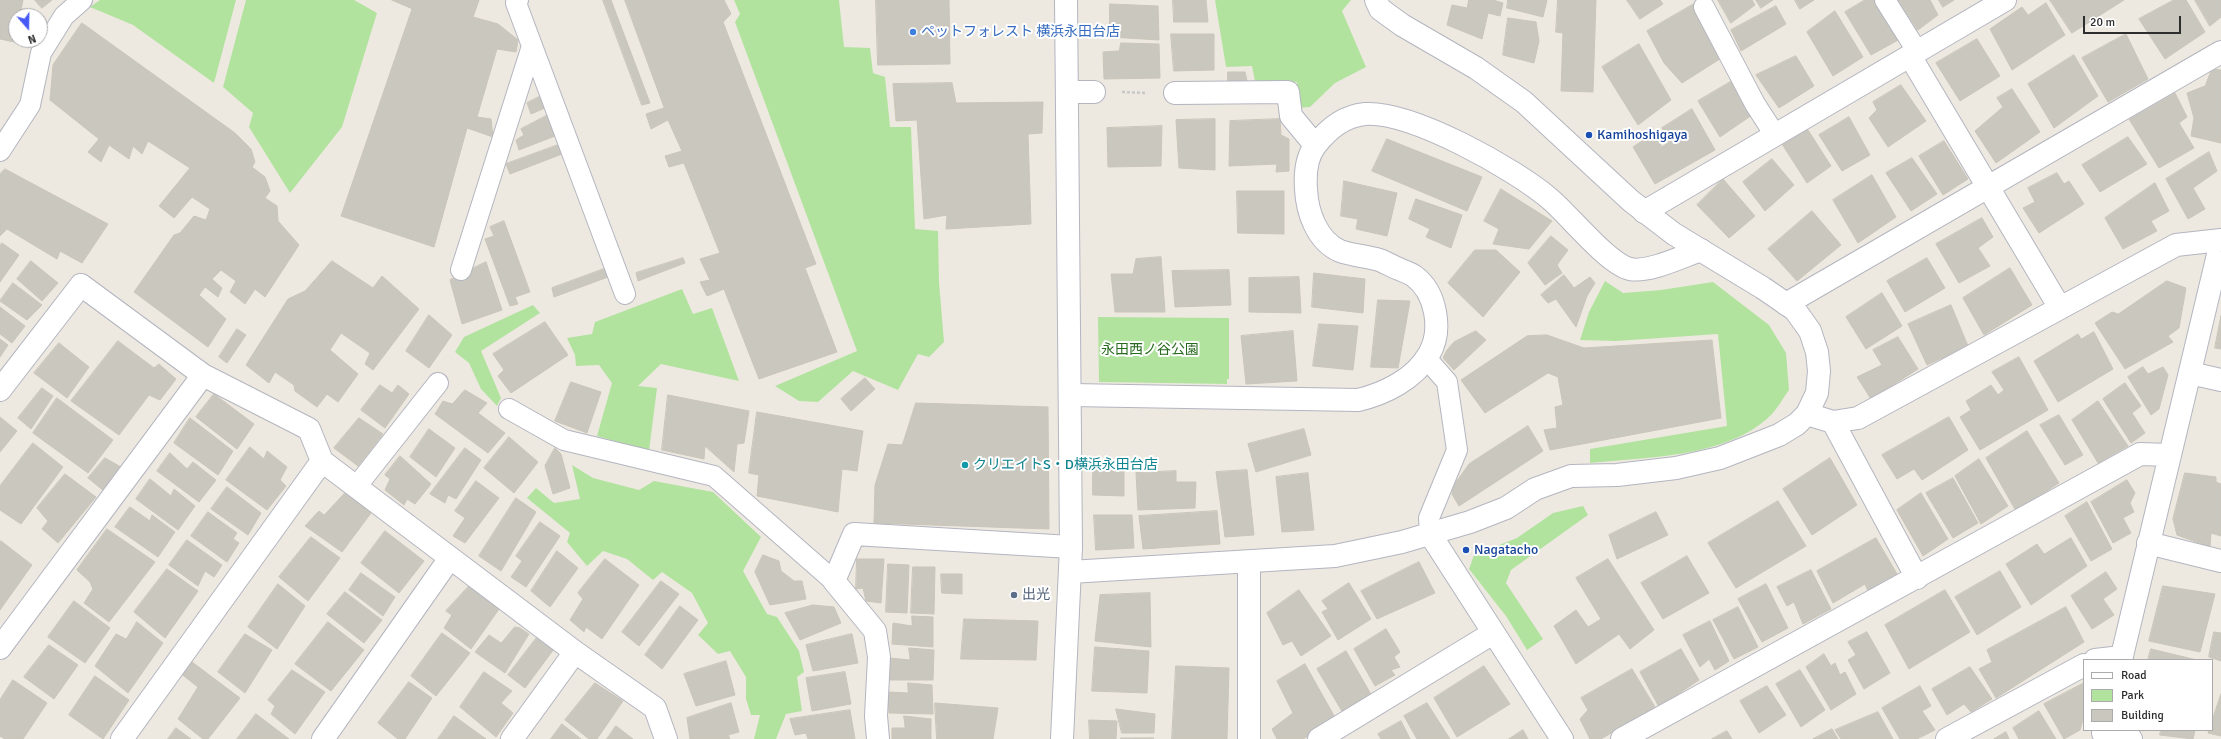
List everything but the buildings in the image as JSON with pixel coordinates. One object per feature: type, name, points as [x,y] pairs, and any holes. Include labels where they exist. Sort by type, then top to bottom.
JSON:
[{"type":"street","points":[[1062,739],[1071,547],[1071,395],[1066,0]]},
{"type":"street","points":[[1070,572],[1335,556],[1430,534],[1470,522],[1498,511],[1535,489],[1572,476],[1617,475],[1676,468],[1720,458],[1779,435],[1797,424],[1807,414],[1817,393],[1819,371],[1817,352],[1810,331],[1795,310],[1674,234],[1644,212],[1581,156],[1524,102],[1476,68],[1402,26],[1380,9],[1376,0]]},
{"type":"street","points":[[1644,212],[2005,0]]},
{"type":"street","points":[[1786,304],[2221,52]]},
{"type":"street","points":[[1914,54],[1988,187],[2060,308]]},
{"type":"street","points":[[1067,92],[1094,92]]},
{"type":"street","points":[[1175,93],[1288,92],[1290,116],[1315,145]]},
{"type":"street","points":[[1071,395],[1358,400],[1376,396],[1394,387],[1415,370],[1430,354],[1435,333],[1436,314],[1431,296],[1414,276],[1378,260],[1339,250],[1322,238],[1312,220],[1306,196],[1305,174],[1311,151],[1315,145],[1325,134],[1342,120],[1365,114],[1385,116],[1411,123],[1481,152],[1549,198],[1616,263],[1631,270],[1650,268],[1701,250]]},
{"type":"street","points":[[1807,414],[1833,422],[1858,418],[2176,245],[2221,241],[2121,658],[2108,659]]},
{"type":"street","points":[[0,390],[81,284],[203,375],[309,429],[322,461],[575,652],[655,708],[666,739]]},
{"type":"street","points":[[2190,373],[2221,380]]},
{"type":"street","points":[[0,648],[203,375]]},
{"type":"street","points":[[1833,422],[1917,578]]},
{"type":"street","points":[[1622,739],[2140,454],[2170,455]]},
{"type":"street","points":[[122,739],[322,461]]},
{"type":"street","points":[[878,739],[876,716],[879,657],[875,631],[834,581],[854,534],[1071,547]]},
{"type":"street","points":[[1430,534],[1562,739]]},
{"type":"street","points":[[2148,543],[2221,561]]},
{"type":"street","points":[[323,739],[450,558]]},
{"type":"street","points":[[1249,562],[1249,739]]},
{"type":"street","points":[[1319,739],[1493,633]]},
{"type":"street","points":[[512,739],[575,652]]},
{"type":"street","points":[[1947,739],[2083,666]]},
{"type":"street","points":[[2103,734],[2131,739]]},
{"type":"lane","points":[[0,151],[30,105],[41,53],[64,16],[82,0]]},
{"type":"lane","points":[[518,0],[516,3],[625,294]]},
{"type":"lane","points":[[1885,0],[1914,54]]},
{"type":"lane","points":[[1704,7],[1755,104],[1775,135]]},
{"type":"lane","points":[[461,270],[532,46]]},
{"type":"lane","points":[[1426,358],[1447,382],[1456,450],[1429,518],[1430,534]]},
{"type":"lane","points":[[356,487],[438,383]]},
{"type":"lane","points":[[509,409],[564,440],[714,476],[834,581]]},
{"type":"path","points":[[1094,92],[1175,93]]},
{"type":"green space","points":[[100,0],[236,0],[214,83],[133,25],[90,7]]},
{"type":"green space","points":[[246,0],[354,0],[377,13],[342,127],[290,193],[249,127],[253,113],[223,87]]},
{"type":"green space","points":[[734,0],[839,0],[844,47],[870,48],[873,73],[885,77],[890,127],[911,127],[915,229],[938,231],[939,282],[944,342],[929,357],[918,354],[898,390],[853,371],[818,402],[799,401],[775,386],[857,351],[735,22],[740,14]]},
{"type":"green space","points":[[1215,0],[1351,0],[1342,11],[1366,67],[1335,83],[1310,107],[1298,108],[1297,82],[1255,81],[1252,66],[1226,67]]},
{"type":"green space","points":[[1605,281],[1623,293],[1661,290],[1713,282],[1769,325],[1786,353],[1789,390],[1771,415],[1753,429],[1732,440],[1709,448],[1661,457],[1590,463],[1590,449],[1727,426],[1718,334],[1616,341],[1580,340],[1589,312]]},
{"type":"green space","points":[[682,289],[693,314],[712,308],[739,381],[661,364],[638,386],[657,388],[649,451],[597,436],[612,383],[599,365],[576,366],[575,355],[567,338],[592,334],[595,322]]},
{"type":"green space","points":[[533,305],[540,313],[481,351],[501,398],[497,406],[481,389],[469,363],[455,352],[464,337]]},
{"type":"green space","name":"永田西ノ谷公園","points":[[1098,317],[1229,318],[1229,379],[1227,379],[1227,384],[1099,382]]},
{"type":"green space","points":[[572,465],[593,478],[639,490],[654,481],[713,492],[761,537],[743,571],[767,614],[777,617],[799,651],[804,672],[797,677],[802,711],[786,714],[776,739],[754,739],[760,715],[751,715],[746,699],[746,677],[730,651],[718,654],[698,635],[708,623],[692,593],[662,572],[653,580],[627,559],[603,551],[587,566],[567,542],[570,533],[527,498],[536,488],[554,503],[580,499]]},
{"type":"green space","points":[[1583,506],[1588,515],[1511,570],[1506,583],[1543,639],[1527,650],[1506,616],[1469,569],[1474,555],[1517,538],[1553,513]]},
{"type":"place","name":"ペットフォレスト 横浜永田台店","points":[[913,32]]},
{"type":"place","name":"Kamihoshigaya","points":[[1589,135]]},
{"type":"place","name":"クリエイトS・D横浜永田台店","points":[[965,465]]},
{"type":"place","name":"Nagatacho","points":[[1466,550]]},
{"type":"place","name":"出光","points":[[1014,595]]}]
